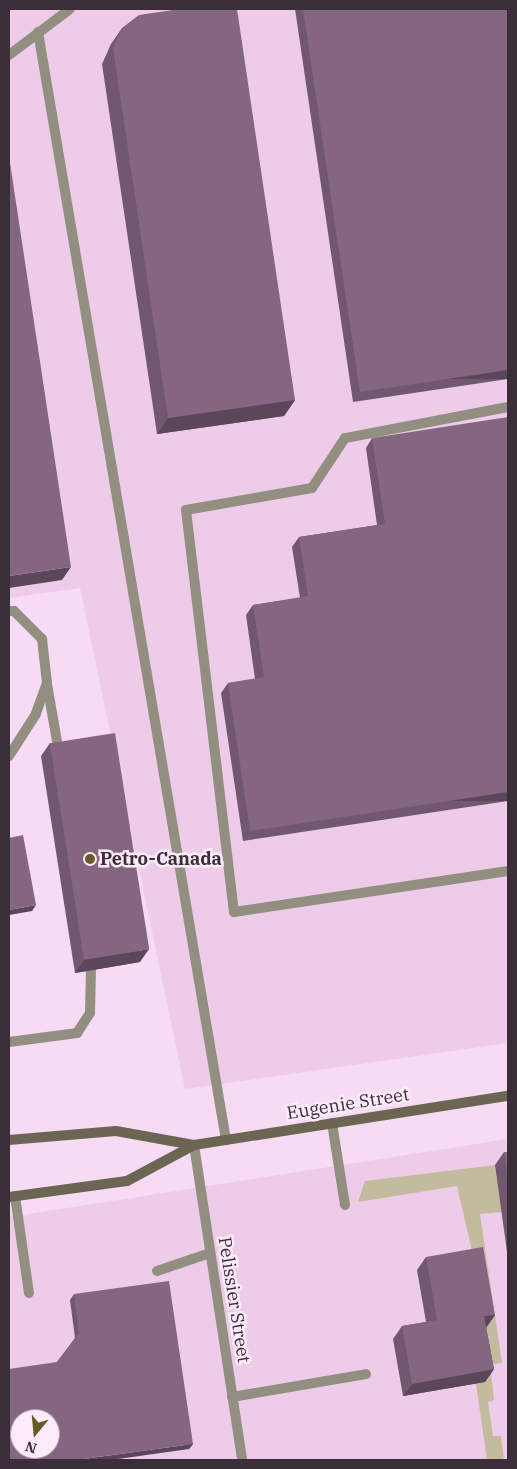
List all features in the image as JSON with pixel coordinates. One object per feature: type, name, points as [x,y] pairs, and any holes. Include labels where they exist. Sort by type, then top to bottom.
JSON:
[{"type":"street","points":[[9,55],[70,9]]},
{"type":"street","points":[[38,32],[226,1140]]},
{"type":"street","points":[[508,407],[345,438],[312,488],[186,510],[234,912],[508,871]]},
{"type":"street","points":[[9,611],[14,611],[42,638],[47,683],[59,753]]},
{"type":"street","points":[[9,755],[36,714],[47,683]]},
{"type":"street","points":[[9,1042],[77,1033],[90,1013],[91,970]]},
{"type":"street","name":"Eugenie Street","points":[[9,1140],[116,1131],[194,1145],[508,1096]]},
{"type":"street","points":[[332,1123],[345,1204]]},
{"type":"street","name":"Eugenie Street","points":[[12,1197],[127,1181],[194,1145]]},
{"type":"street","name":"Pelissier Street","points":[[194,1145],[242,1460]]},
{"type":"street","points":[[12,1197],[29,1293]]},
{"type":"street","points":[[157,1271],[210,1253]]},
{"type":"street","points":[[232,1397],[366,1374]]},
{"type":"shaded area","points":[[9,9],[508,9],[508,1043],[185,1089],[80,588],[9,598]]},
{"type":"shaded area","points":[[508,1139],[508,1460],[9,1460],[9,1217]]},
{"type":"shaded area","points":[[495,1165],[502,1212],[480,1214],[502,1363],[490,1365],[494,1400],[488,1402],[493,1436],[501,1436],[504,1460],[487,1460],[476,1384],[485,1382],[474,1260],[457,1186],[358,1202],[365,1181]]},
{"type":"building","points":[[180,9],[237,9],[295,400],[168,418],[113,48],[122,28],[139,15]]},
{"type":"building","points":[[303,9],[508,9],[508,370],[360,392]]},
{"type":"building","points":[[9,156],[71,567],[9,576]]},
{"type":"building","points":[[508,417],[508,792],[250,831],[228,683],[264,677],[253,605],[308,596],[299,537],[385,524],[372,438]]},
{"type":"building","name":"Petro-Canada","points":[[115,733],[149,949],[84,960],[50,743]]},
{"type":"building","points":[[23,835],[36,905],[9,910],[9,838]]},
{"type":"building","points":[[504,1152],[508,1152],[508,1181]]},
{"type":"building","points":[[483,1247],[495,1315],[484,1316],[494,1369],[412,1384],[402,1326],[437,1320],[426,1257]]},
{"type":"building","points":[[169,1281],[193,1444],[76,1460],[9,1460],[9,1369],[57,1362],[79,1333],[74,1294]]},
{"type":"place","name":"Petro-Canada","points":[[90,859]]}]
